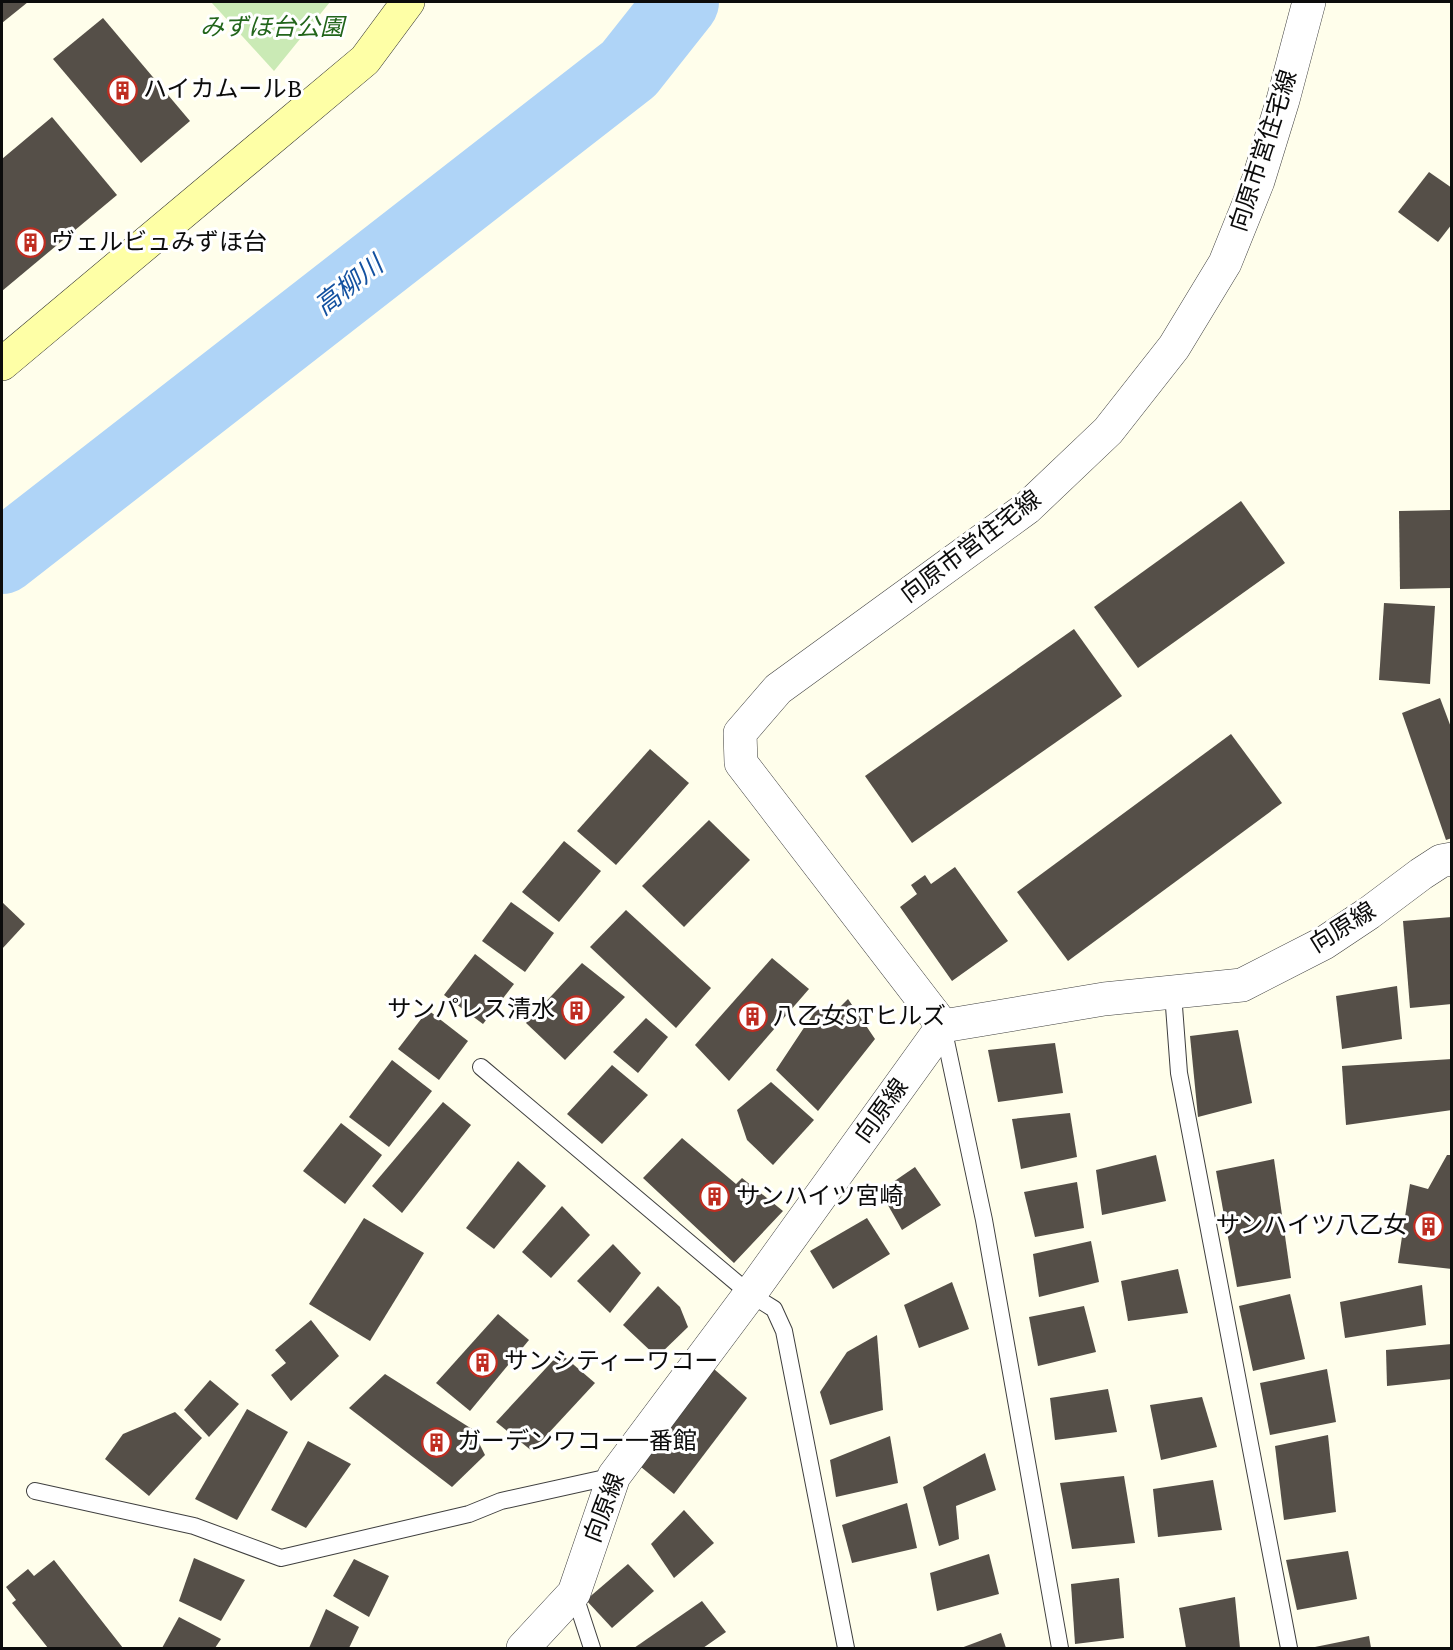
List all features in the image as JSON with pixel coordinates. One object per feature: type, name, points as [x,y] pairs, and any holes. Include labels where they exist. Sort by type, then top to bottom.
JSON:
[{"type":"street","points":[[2,364],[365,60],[408,2]]},
{"type":"street","name":"向原市営住宅線","points":[[943,1026],[741,763],[740,733],[778,689],[1028,508],[1108,431],[1174,347],[1225,263],[1258,181],[1283,100],[1309,2]]},
{"type":"street","name":"向原線","points":[[524,1648],[574,1593],[614,1476],[750,1294],[943,1026],[1104,999],[1242,985],[1324,943],[1370,913],[1421,874],[1441,861],[1452,859]]},
{"type":"lane","points":[[1173,993],[1179,1073],[1289,1648]]},
{"type":"lane","points":[[943,1026],[984,1220],[1060,1648]]},
{"type":"lane","points":[[481,1066],[750,1294],[774,1309],[784,1331],[846,1648]]},
{"type":"lane","points":[[35,1491],[194,1526],[281,1558],[469,1514],[501,1501],[614,1476]]},
{"type":"lane","points":[[574,1593],[592,1648]]},
{"type":"green space","name":"みずほ台公園","points":[[211,2],[330,2],[274,71]]},
{"type":"building","points":[[2,2],[28,2],[2,23]]},
{"type":"building","name":"ハイカムールB","points":[[103,18],[190,121],[141,163],[53,59]]},
{"type":"building","name":"ヴェルビュみずほ台","points":[[52,117],[117,195],[2,291],[2,159]]},
{"type":"building","points":[[1429,172],[1452,188],[1452,224],[1438,242],[1398,212]]},
{"type":"building","points":[[1241,501],[1285,563],[1138,668],[1094,607]]},
{"type":"building","points":[[1450,510],[1452,588],[1400,589],[1399,511]]},
{"type":"building","points":[[1384,603],[1435,606],[1430,684],[1379,680]]},
{"type":"building","points":[[1074,629],[1122,696],[912,843],[865,776]]},
{"type":"building","points":[[1440,698],[1452,730],[1452,838],[1446,840],[1402,713]]},
{"type":"building","points":[[1231,734],[1282,803],[1068,961],[1017,892]]},
{"type":"building","points":[[650,749],[689,783],[616,865],[577,831]]},
{"type":"building","points":[[709,820],[750,860],[684,927],[642,886]]},
{"type":"building","points":[[564,841],[601,871],[559,922],[522,892]]},
{"type":"building","points":[[955,867],[1008,941],[952,981],[900,907],[917,894],[911,885],[925,875],[931,884]]},
{"type":"building","points":[[2,902],[25,924],[2,949]]},
{"type":"building","points":[[511,902],[554,933],[525,972],[482,941]]},
{"type":"building","points":[[626,910],[711,988],[676,1028],[590,947]]},
{"type":"building","points":[[1452,917],[1452,1004],[1410,1008],[1403,921]]},
{"type":"building","points":[[475,954],[514,984],[483,1024],[444,995]]},
{"type":"building","name":"八乙女STヒルズ","points":[[772,958],[809,989],[729,1081],[695,1045]]},
{"type":"building","name":"サンパレス清水","points":[[582,963],[625,997],[565,1060],[526,1023]]},
{"type":"building","points":[[1397,986],[1402,1039],[1342,1049],[1336,996]]},
{"type":"building","points":[[848,999],[875,1039],[818,1111],[776,1070],[817,1008],[828,1019]]},
{"type":"building","points":[[428,1010],[468,1041],[439,1080],[398,1049]]},
{"type":"building","points":[[646,1018],[668,1037],[638,1073],[613,1052]]},
{"type":"building","points":[[1238,1030],[1252,1103],[1198,1117],[1190,1036]]},
{"type":"building","points":[[1055,1043],[1063,1093],[998,1102],[988,1050]]},
{"type":"building","points":[[1452,1059],[1452,1110],[1346,1125],[1342,1066]]},
{"type":"building","points":[[392,1060],[432,1091],[389,1147],[349,1117]]},
{"type":"building","points":[[612,1065],[648,1095],[602,1144],[567,1114]]},
{"type":"building","points":[[771,1082],[814,1120],[773,1165],[747,1140],[737,1110]]},
{"type":"building","points":[[443,1102],[471,1125],[402,1213],[372,1186]]},
{"type":"building","points":[[1070,1113],[1077,1157],[1021,1169],[1012,1119]]},
{"type":"building","points":[[341,1123],[382,1155],[345,1204],[303,1171]]},
{"type":"building","name":"サンハイツ宮崎","points":[[682,1138],[736,1184],[742,1178],[783,1211],[734,1263],[643,1178]]},
{"type":"building","points":[[1156,1155],[1166,1201],[1102,1215],[1096,1170]]},
{"type":"building","name":"サンハイツ八乙女","points":[[1447,1155],[1452,1155],[1452,1269],[1398,1263],[1410,1184],[1428,1189]]},
{"type":"building","points":[[1274,1159],[1291,1278],[1237,1287],[1216,1171]]},
{"type":"building","points":[[518,1161],[546,1186],[494,1249],[466,1228]]},
{"type":"building","points":[[915,1167],[941,1205],[902,1230],[880,1191]]},
{"type":"building","points":[[1077,1182],[1084,1228],[1035,1237],[1024,1192]]},
{"type":"building","points":[[562,1206],[590,1235],[551,1278],[522,1252]]},
{"type":"building","points":[[364,1218],[424,1253],[370,1341],[309,1304]]},
{"type":"building","points":[[867,1218],[890,1254],[833,1289],[810,1251]]},
{"type":"building","points":[[1091,1241],[1099,1282],[1039,1297],[1033,1254]]},
{"type":"building","points":[[613,1244],[641,1273],[610,1313],[577,1281]]},
{"type":"building","points":[[1178,1269],[1188,1313],[1128,1321],[1121,1281]]},
{"type":"building","points":[[952,1282],[969,1329],[919,1348],[904,1305]]},
{"type":"building","points":[[1422,1285],[1426,1325],[1345,1338],[1340,1302]]},
{"type":"building","points":[[658,1286],[680,1307],[688,1327],[657,1357],[623,1325]]},
{"type":"building","points":[[1290,1294],[1305,1359],[1253,1371],[1239,1306]]},
{"type":"building","points":[[1084,1306],[1096,1352],[1038,1366],[1029,1317]]},
{"type":"building","name":"サンシティーワコー","points":[[498,1314],[529,1340],[470,1411],[436,1383]]},
{"type":"building","points":[[311,1320],[339,1356],[291,1401],[271,1375],[286,1363],[275,1350]]},
{"type":"building","points":[[877,1335],[883,1410],[830,1425],[820,1392],[847,1352]]},
{"type":"building","points":[[1452,1344],[1452,1379],[1387,1386],[1386,1350]]},
{"type":"building","points":[[560,1353],[595,1383],[532,1451],[496,1422]]},
{"type":"building","points":[[714,1369],[747,1398],[674,1494],[641,1467]]},
{"type":"building","points":[[1327,1369],[1336,1422],[1270,1435],[1260,1383]]},
{"type":"building","name":"ガーデンワコー一番館","points":[[385,1374],[472,1429],[485,1455],[452,1487],[349,1408]]},
{"type":"building","points":[[210,1380],[239,1404],[209,1437],[184,1410]]},
{"type":"building","points":[[1108,1389],[1117,1432],[1055,1440],[1050,1398]]},
{"type":"building","points":[[1202,1397],[1217,1447],[1161,1460],[1150,1405]]},
{"type":"building","points":[[247,1409],[288,1432],[237,1520],[195,1499]]},
{"type":"building","points":[[175,1412],[202,1438],[149,1496],[105,1459],[123,1434]]},
{"type":"building","points":[[1328,1435],[1336,1512],[1284,1520],[1275,1446]]},
{"type":"building","points":[[890,1436],[898,1483],[836,1497],[830,1460]]},
{"type":"building","points":[[308,1441],[351,1464],[306,1528],[271,1510]]},
{"type":"building","points":[[985,1453],[996,1490],[956,1506],[959,1539],[939,1546],[923,1487]]},
{"type":"building","points":[[1124,1476],[1135,1543],[1072,1549],[1060,1483]]},
{"type":"building","points":[[1213,1480],[1222,1530],[1158,1537],[1153,1489]]},
{"type":"building","points":[[907,1503],[917,1548],[852,1563],[842,1525]]},
{"type":"building","points":[[684,1510],[714,1543],[674,1578],[651,1544]]},
{"type":"building","points":[[1348,1551],[1357,1599],[1297,1610],[1286,1560]]},
{"type":"building","points":[[989,1554],[999,1594],[937,1611],[930,1573]]},
{"type":"building","points":[[194,1558],[245,1580],[221,1621],[179,1601]]},
{"type":"building","points":[[354,1559],[389,1576],[369,1617],[333,1596]]},
{"type":"building","points":[[54,1560],[123,1648],[48,1648],[12,1603],[16,1600],[6,1587],[28,1569],[34,1576]]},
{"type":"building","points":[[628,1564],[654,1591],[612,1628],[586,1600]]},
{"type":"building","points":[[1119,1578],[1124,1638],[1075,1644],[1071,1584]]},
{"type":"building","points":[[1235,1597],[1240,1648],[1186,1648],[1179,1608]]},
{"type":"building","points":[[702,1601],[726,1632],[703,1648],[634,1648]]},
{"type":"building","points":[[326,1609],[359,1627],[349,1648],[309,1648]]},
{"type":"building","points":[[179,1617],[221,1639],[215,1648],[162,1648]]},
{"type":"building","points":[[1001,1633],[1006,1648],[961,1648]]},
{"type":"building","points":[[1369,1636],[1371,1648],[1315,1647]]},
{"type":"waterway","name":"高柳川","points":[[2,557],[629,69],[682,2]]},
{"type":"place","name":"ハイカムールB","points":[[122,90]]},
{"type":"place","name":"ヴェルビュみずほ台","points":[[30,243]]},
{"type":"place","name":"サンパレス清水","points":[[576,1010]]},
{"type":"place","name":"八乙女STヒルズ","points":[[752,1017]]},
{"type":"place","name":"サンハイツ宮崎","points":[[715,1197]]},
{"type":"place","name":"サンハイツ八乙女","points":[[1428,1226]]},
{"type":"place","name":"サンシティーワコー","points":[[483,1362]]},
{"type":"place","name":"ガーデンワコー一番館","points":[[436,1442]]}]
